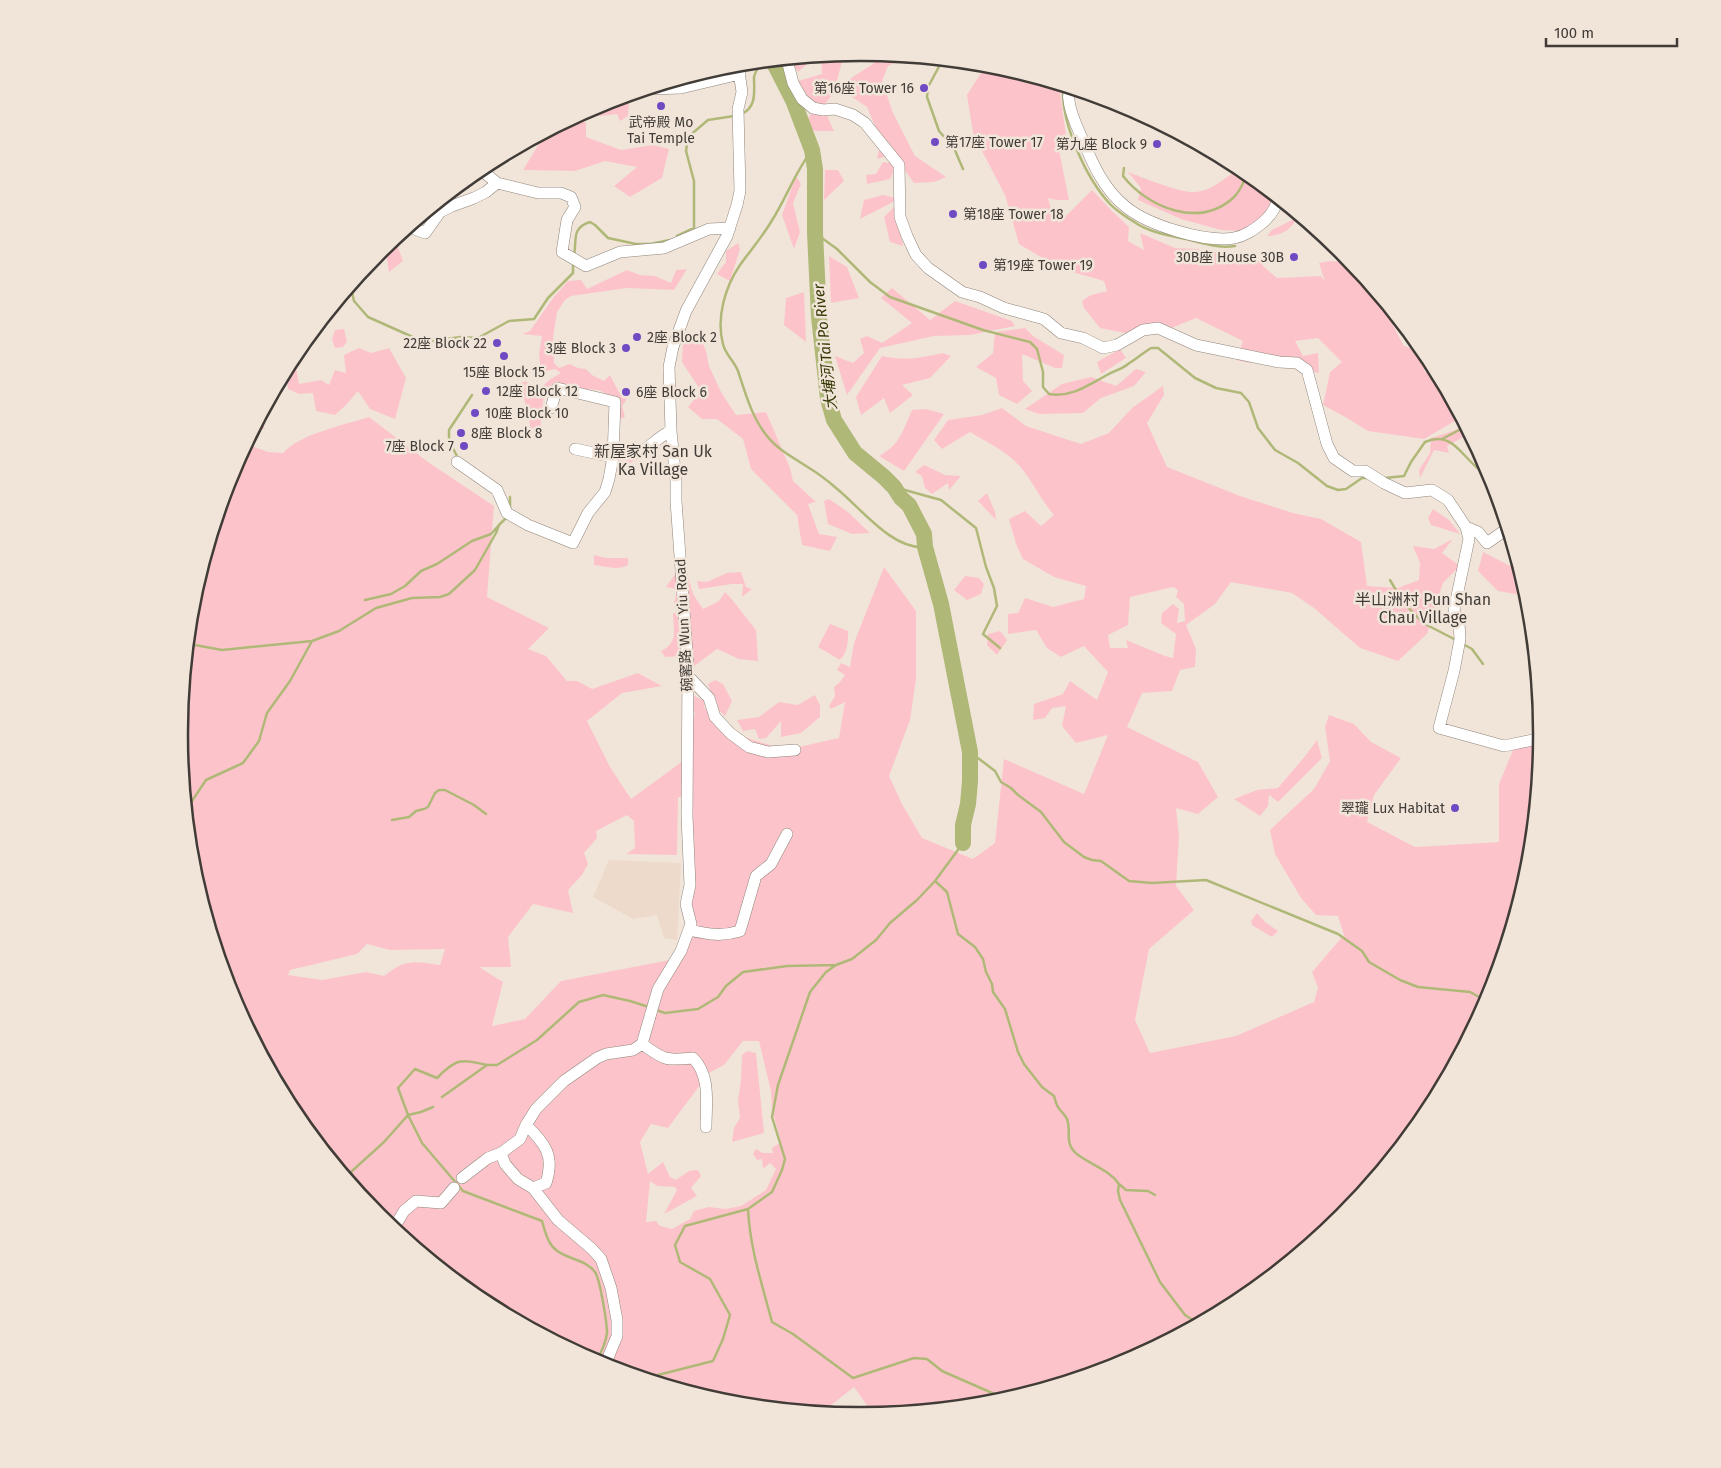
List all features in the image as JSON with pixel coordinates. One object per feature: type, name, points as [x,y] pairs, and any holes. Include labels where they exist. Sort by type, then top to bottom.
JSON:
[{"type":"street","points":[[788,66],[793,84],[802,99],[813,108],[822,110],[835,109],[853,115],[864,123],[899,165],[898,194],[902,223],[916,254],[938,276],[962,292],[980,297],[1004,308],[1044,319],[1061,333],[1083,338],[1103,348],[1117,345],[1143,330],[1158,328],[1196,344],[1279,362],[1297,363],[1307,370],[1326,444],[1334,458],[1353,471],[1365,471],[1405,493],[1432,490],[1448,500],[1466,528],[1469,538],[1454,610],[1459,622],[1460,639],[1454,671],[1439,728],[1504,746],[1533,740]]},
{"type":"street","name":"碗窰路 Wun Yiu Road","points":[[642,1044],[658,989],[681,951],[691,924],[686,904],[690,885],[687,816],[689,677],[668,367],[686,311],[730,228],[740,191],[738,109],[742,92],[739,72]]},
{"type":"street","points":[[672,88],[681,88],[711,78]]},
{"type":"street","points":[[1069,95],[1068,100],[1074,121],[1100,176],[1118,200],[1145,219],[1166,228],[1203,237],[1228,238],[1243,235],[1260,225],[1271,216],[1274,204]]},
{"type":"street","points":[[487,175],[497,183],[538,193],[561,193],[571,197],[575,207],[567,220],[562,252],[586,266],[620,252],[664,248],[709,229],[730,228]]},
{"type":"street","points":[[415,229],[425,233],[440,212],[486,192],[497,183]]},
{"type":"street","points":[[457,462],[497,490],[511,515],[528,525],[573,543],[588,513],[605,492],[613,457],[614,402],[558,388],[551,408]]},
{"type":"street","points":[[613,457],[616,453],[620,452],[636,453],[644,451],[650,444],[671,431]]},
{"type":"street","points":[[575,449],[613,457]]},
{"type":"street","points":[[1466,528],[1478,532],[1487,542],[1502,532]]},
{"type":"street","points":[[689,677],[709,698],[715,717],[730,733],[749,747],[768,752],[795,750]]},
{"type":"street","points":[[689,930],[727,935],[740,931],[756,876],[771,864],[788,834]]},
{"type":"street","points":[[462,1178],[488,1158],[501,1153],[520,1139],[526,1124],[536,1110],[564,1081],[597,1058],[606,1054],[633,1050],[642,1044],[659,1057],[673,1060],[692,1058],[700,1066],[706,1084],[706,1127]]},
{"type":"street","points":[[526,1124],[544,1145],[550,1163],[546,1183],[532,1188]]},
{"type":"street","points":[[501,1153],[505,1164],[518,1179],[532,1188],[558,1220],[592,1248],[601,1259],[611,1288],[617,1320],[617,1336],[608,1358]]},
{"type":"street","points":[[398,1222],[409,1205],[416,1200],[441,1203],[454,1188]]},
{"type":"shaded area","points":[[842,62],[834,92],[823,107],[834,131],[815,131],[804,125],[815,108],[798,81],[822,74],[821,63]]},
{"type":"shaded area","points":[[876,62],[896,63],[888,66],[882,81],[893,113],[915,156],[946,177],[934,182],[914,183],[893,154],[877,159],[881,140],[867,107],[849,95],[851,78]]},
{"type":"shaded area","points":[[807,64],[798,72],[793,65]]},
{"type":"shaded area","points":[[981,72],[1035,84],[1060,92],[1067,143],[1059,150],[1069,200],[1048,198],[1051,209],[1059,223],[1092,190],[1129,227],[1128,241],[1144,250],[1140,233],[1175,248],[1197,249],[1235,255],[1253,253],[1264,267],[1277,278],[1321,276],[1325,282],[1319,263],[1340,262],[1390,320],[1404,346],[1412,349],[1456,421],[1424,439],[1368,431],[1323,405],[1330,372],[1342,362],[1318,338],[1295,341],[1303,356],[1318,353],[1319,373],[1281,365],[1259,352],[1250,363],[1236,360],[1243,341],[1196,318],[1169,329],[1130,334],[1100,328],[1084,308],[1082,301],[1091,295],[1107,291],[1104,281],[1059,268],[1019,244],[1005,195],[974,139],[967,95]]},
{"type":"shaded area","points":[[629,103],[628,116],[620,121],[617,114],[600,116],[598,114]]},
{"type":"shaded area","points":[[583,121],[586,123],[586,137],[621,150],[653,145],[669,149],[662,178],[630,197],[614,186],[637,167],[605,161],[575,171],[523,170],[540,143]]},
{"type":"shaded area","points":[[883,162],[890,163],[895,169],[890,179],[867,184],[866,175],[876,174]]},
{"type":"shaded area","points":[[825,170],[838,170],[844,181],[824,200]]},
{"type":"shaded area","points":[[1128,172],[1189,192],[1206,190],[1232,174],[1270,200],[1273,203],[1266,216],[1243,231],[1221,230],[1181,219],[1138,200],[1141,188]]},
{"type":"shaded area","points":[[796,176],[801,184],[793,203],[800,232],[794,249],[782,215]]},
{"type":"shaded area","points":[[883,195],[896,198],[893,202],[860,219],[864,200]]},
{"type":"shaded area","points":[[895,206],[903,246],[890,242],[884,217]]},
{"type":"shaded area","points":[[1293,219],[1295,221],[1285,231],[1277,235],[1267,236],[1272,230]]},
{"type":"shaded area","points":[[738,243],[740,249],[730,281],[717,274],[726,262],[726,251]]},
{"type":"shaded area","points":[[397,246],[403,261],[389,272],[387,257]]},
{"type":"shaded area","points":[[829,256],[847,267],[859,298],[831,303]]},
{"type":"shaded area","points":[[687,269],[674,290],[627,288],[571,296],[565,300],[557,312],[553,338],[554,363],[559,368],[570,364],[586,369],[592,375],[604,381],[610,375],[622,398],[627,399],[622,406],[625,417],[619,419],[617,400],[599,390],[566,388],[559,385],[544,395],[540,430],[530,428],[529,415],[522,393],[517,394],[516,385],[526,381],[534,394],[549,380],[561,373],[555,369],[541,372],[539,354],[542,336],[522,334],[530,331],[553,298],[568,281],[581,280],[587,289],[627,270],[640,275],[655,276],[671,283],[676,270]]},
{"type":"shaded area","points":[[892,288],[930,320],[955,301],[1012,321],[1015,326],[970,335],[934,336],[880,348],[847,395],[835,356],[853,363],[864,353],[860,339],[867,336],[882,343],[912,323],[881,298]]},
{"type":"shaded area","points":[[804,292],[806,342],[784,325],[786,298]]},
{"type":"shaded area","points":[[1025,328],[1033,336],[1064,355],[1062,368],[1055,368],[1022,354],[1023,381],[1032,391],[1017,404],[999,395],[996,378],[976,367],[993,353],[995,332]]},
{"type":"shaded area","points":[[344,329],[347,342],[343,347],[335,348],[332,339],[335,330]]},
{"type":"shaded area","points":[[699,334],[706,351],[709,366],[721,392],[736,415],[766,412],[790,468],[793,481],[816,502],[808,504],[819,534],[837,537],[830,551],[802,545],[797,515],[751,469],[743,439],[717,419],[702,419],[688,407],[701,391],[682,362],[683,339]]},
{"type":"shaded area","points":[[359,348],[371,353],[389,348],[406,378],[395,419],[370,409],[358,391],[335,415],[316,411],[313,393],[299,394],[288,389],[287,383],[296,368],[299,384],[321,380],[329,385],[335,370],[346,373],[344,355]]},
{"type":"shaded area","points":[[1120,349],[1126,358],[1101,374],[1097,362]]},
{"type":"shaded area","points":[[943,353],[951,356],[930,378],[902,385],[913,395],[890,413],[884,398],[861,415],[856,397],[882,356],[912,358]]},
{"type":"shaded area","points":[[1136,369],[1146,372],[1134,386],[1101,398],[1083,413],[1039,414],[1025,409],[1062,384],[1091,377],[1116,386]]},
{"type":"shaded area","points":[[1163,386],[1164,395],[1147,423],[1167,467],[1240,496],[1293,513],[1321,519],[1361,542],[1367,586],[1398,588],[1419,580],[1420,563],[1413,546],[1434,549],[1453,539],[1442,553],[1460,566],[1443,583],[1427,634],[1398,661],[1360,648],[1314,608],[1292,593],[1231,582],[1215,604],[1186,625],[1196,649],[1195,667],[1180,670],[1172,691],[1142,693],[1127,727],[1198,762],[1218,797],[1198,814],[1176,808],[1179,836],[1176,886],[1194,910],[1149,949],[1135,1020],[1150,1053],[1236,1036],[1314,1002],[1318,988],[1312,972],[1344,935],[1338,916],[1316,915],[1301,898],[1275,854],[1270,830],[1314,789],[1330,761],[1325,727],[1329,715],[1354,724],[1371,742],[1401,758],[1374,795],[1367,822],[1415,847],[1499,842],[1499,784],[1513,750],[1533,743],[1532,778],[1520,865],[1498,950],[1464,1032],[1420,1108],[1394,1144],[1336,1210],[1304,1240],[1270,1268],[1197,1317],[1118,1356],[1077,1371],[1035,1384],[992,1394],[948,1401],[868,1407],[854,1387],[831,1406],[817,1405],[729,1394],[686,1384],[603,1356],[563,1337],[524,1317],[451,1268],[385,1210],[355,1178],[301,1108],[257,1032],[223,950],[211,908],[201,865],[189,778],[189,690],[201,603],[211,560],[223,518],[253,446],[268,452],[283,453],[300,440],[311,435],[369,417],[428,462],[494,506],[487,597],[549,628],[528,649],[546,656],[567,681],[577,681],[592,689],[638,673],[662,686],[622,693],[587,721],[610,767],[631,799],[687,758],[695,712],[684,707],[683,690],[706,702],[704,707],[726,731],[785,750],[839,738],[845,702],[831,709],[829,706],[835,696],[834,687],[845,675],[837,670],[841,663],[850,667],[854,643],[884,567],[916,611],[916,679],[910,720],[889,776],[902,804],[922,838],[973,859],[995,843],[1004,759],[1084,794],[1108,735],[1076,743],[1062,726],[1066,706],[1052,708],[1045,718],[1033,720],[1034,704],[1063,694],[1070,681],[1097,700],[1108,672],[1084,646],[1061,657],[1047,648],[1036,630],[1008,634],[1008,614],[1018,613],[1025,598],[1053,607],[1084,599],[1086,586],[1054,577],[1023,559],[1016,544],[1009,519],[1025,511],[1041,526],[1054,515],[1017,463],[1001,450],[970,432],[942,449],[934,440],[948,420],[982,415],[1002,408],[1026,426],[1081,444],[1109,433],[1132,408]],"holes":[[[1173,587],[1178,590],[1176,597],[1184,604],[1185,621],[1177,623],[1179,609],[1173,604],[1162,613],[1161,623],[1176,634],[1173,658],[1126,640],[1128,648],[1110,648],[1108,635],[1128,625],[1130,597]],[[678,797],[693,797],[685,849],[687,927],[675,959],[561,981],[525,1019],[492,1026],[503,982],[479,967],[511,967],[508,937],[533,904],[573,913],[568,890],[582,875],[588,864],[584,853],[597,838],[596,831],[627,815],[634,821],[635,848],[626,854],[677,855]],[[367,944],[390,950],[445,949],[440,965],[416,962],[404,964],[391,970],[384,976],[366,972],[322,980],[288,975],[290,970],[357,954]],[[743,1041],[759,1041],[771,1091],[772,1110],[781,1142],[772,1148],[773,1153],[763,1153],[756,1149],[753,1154],[757,1160],[762,1159],[763,1169],[770,1163],[776,1169],[766,1190],[741,1206],[726,1209],[709,1207],[694,1211],[690,1219],[672,1229],[660,1226],[656,1221],[646,1222],[650,1181],[657,1186],[675,1187],[677,1190],[664,1214],[697,1196],[691,1188],[701,1176],[698,1170],[689,1171],[676,1180],[670,1177],[663,1162],[648,1174],[640,1142],[651,1124],[668,1128],[709,1073],[724,1065]]]},
{"type":"shaded area","points":[[926,409],[944,414],[904,471],[879,456],[896,442],[912,410]]},
{"type":"shaded area","points":[[1459,428],[1464,437],[1447,446],[1449,453],[1434,450],[1420,478],[1419,470],[1430,453],[1431,438]]},
{"type":"shaded area","points":[[621,444],[641,448],[642,457],[630,463],[619,473],[605,465],[608,450]]},
{"type":"shaded area","points":[[924,465],[945,475],[961,476],[949,490],[948,483],[932,494],[925,488],[922,476],[915,472]]},
{"type":"shaded area","points":[[987,493],[995,512],[996,520],[978,501]]},
{"type":"shaded area","points":[[829,499],[848,512],[870,533],[852,534],[828,524],[824,501]]},
{"type":"shaded area","points":[[1433,509],[1449,520],[1460,534],[1431,525],[1428,518]]},
{"type":"shaded area","points":[[1483,552],[1512,567],[1518,594],[1498,591],[1478,571]]},
{"type":"shaded area","points":[[594,555],[606,558],[628,558],[628,565],[616,568],[594,565]]},
{"type":"shaded area","points":[[741,572],[746,587],[752,589],[742,597],[743,584],[699,589],[697,581],[707,582],[727,573]]},
{"type":"shaded area","points":[[676,573],[687,573],[693,594],[703,609],[719,601],[725,592],[730,597],[756,630],[758,661],[739,659],[717,649],[693,667],[681,607],[674,603],[677,591],[666,587]]},
{"type":"shaded area","points":[[965,576],[979,578],[984,584],[981,594],[967,600],[954,590]]},
{"type":"shaded area","points":[[673,613],[678,614],[681,656],[665,657],[661,651],[673,640]]},
{"type":"shaded area","points":[[830,624],[848,631],[847,647],[840,660],[818,647]]},
{"type":"shaded area","points":[[1000,631],[1007,640],[997,655],[987,645],[988,634]]},
{"type":"shaded area","points":[[715,680],[723,684],[732,701],[725,716],[716,708],[708,684]]},
{"type":"shaded area","points":[[815,695],[820,705],[820,717],[801,733],[781,737],[781,721],[766,738],[759,739],[755,729],[743,731],[737,720],[759,717],[779,702],[798,705]]},
{"type":"shaded area","points":[[1317,740],[1322,758],[1278,802],[1269,795],[1268,806],[1260,816],[1234,799],[1257,790],[1278,788]]},
{"type":"shaded area","points":[[609,860],[681,863],[677,940],[664,938],[657,915],[633,919],[593,897]]},
{"type":"shaded area","points":[[1257,913],[1265,922],[1278,931],[1272,937],[1252,925],[1251,921]]},
{"type":"shaded area","points":[[747,1051],[756,1053],[764,1133],[732,1142],[734,1128],[740,1118],[738,1101],[742,1055]]},
{"type":"waterway","points":[[939,66],[928,87],[927,97],[939,131],[954,148],[963,169]]},
{"type":"waterway","name":"大埔河 Tai Po River","points":[[776,67],[793,100],[812,150],[815,169],[815,233],[819,317],[828,399],[834,420],[855,453],[884,477],[909,505],[924,534],[925,547],[941,604],[970,752],[970,781],[968,804],[963,825],[963,843]]},
{"type":"waterway","points":[[742,114],[747,111],[754,98],[754,77],[757,70]]},
{"type":"waterway","points":[[1063,93],[1066,117],[1084,166],[1102,194],[1114,208],[1144,228],[1156,232],[1210,245],[1235,246]]},
{"type":"waterway","points":[[677,236],[694,228],[694,181],[686,151],[688,137],[708,120],[734,116]]},
{"type":"waterway","points":[[812,150],[771,222],[740,265],[730,283],[721,313],[723,344],[738,371],[753,413],[771,441],[829,482],[889,535],[901,542],[925,547]]},
{"type":"waterway","points":[[1124,168],[1123,176],[1146,197],[1160,205],[1191,213],[1206,212],[1220,207],[1236,195],[1244,182]]},
{"type":"waterway","points":[[574,256],[577,231],[590,222],[608,238],[636,244],[650,244],[670,240]]},
{"type":"waterway","points":[[815,233],[837,249],[870,282],[890,297],[983,330],[1030,342],[1037,349],[1043,372],[1043,387],[1049,394],[1065,394],[1079,390],[1123,367],[1151,348],[1158,348],[1195,378],[1216,388],[1241,393],[1249,402],[1258,428],[1275,450],[1298,463],[1327,486],[1338,490],[1346,489],[1362,478],[1367,478]]},
{"type":"waterway","points":[[352,293],[354,301],[368,317],[424,342],[461,337],[478,338],[509,321],[534,319],[548,298],[573,273],[573,261]]},
{"type":"waterway","points":[[458,458],[449,441],[449,430],[472,395]]},
{"type":"waterway","points":[[1442,439],[1460,429]]},
{"type":"waterway","points":[[1385,478],[1404,476],[1425,442],[1436,439],[1445,440],[1453,444],[1478,468]]},
{"type":"waterway","points":[[894,487],[941,500],[976,528],[986,567],[994,588],[997,606],[983,634],[1000,648]]},
{"type":"waterway","points":[[510,497],[510,509]]},
{"type":"waterway","points":[[192,801],[206,780],[243,763],[259,741],[267,713],[290,681],[312,641],[339,631],[376,608],[412,598],[440,597],[449,594],[475,570],[499,525],[508,516]]},
{"type":"waterway","points":[[365,600],[391,594],[405,586],[421,571],[437,564],[472,541],[491,534],[499,525]]},
{"type":"waterway","points":[[1390,580],[1403,602],[1423,623],[1456,640]]},
{"type":"waterway","points":[[194,645],[222,650],[312,641]]},
{"type":"waterway","points":[[1463,644],[1472,649],[1483,664]]},
{"type":"waterway","points":[[970,752],[995,771],[1001,782],[1041,812],[1064,842],[1084,857],[1101,861],[1129,881],[1152,883],[1206,880],[1338,934],[1362,951],[1369,962],[1400,980],[1418,987],[1470,992],[1479,997]]},
{"type":"waterway","points":[[392,820],[409,817],[416,811],[428,807],[435,793],[439,790],[445,790],[474,805],[486,814]]},
{"type":"waterway","points":[[656,1010],[665,1013],[698,1009],[718,997],[726,986],[743,972],[787,966],[836,965],[852,959],[876,940],[890,923],[917,900],[935,881],[963,843]]},
{"type":"waterway","points":[[935,881],[947,892],[958,934],[975,947],[983,959],[993,992],[1005,1009],[1018,1052],[1024,1064],[1042,1087],[1054,1096],[1057,1106],[1066,1117],[1069,1142],[1073,1151],[1105,1171],[1119,1184],[1120,1200],[1160,1282],[1185,1315],[1192,1320]]},
{"type":"waterway","points":[[657,1375],[713,1361],[723,1339],[730,1315],[710,1279],[680,1262],[675,1245],[685,1226],[748,1209],[772,1192],[785,1159],[772,1117],[778,1085],[810,992],[826,972],[836,965]]},
{"type":"waterway","points":[[442,1097],[487,1065],[497,1065],[537,1040],[579,1002],[603,995],[649,1007]]},
{"type":"waterway","points":[[487,1065],[465,1061],[459,1062],[449,1067],[437,1078],[415,1069],[398,1088],[408,1115],[422,1143],[463,1191],[542,1221],[547,1238],[554,1249],[585,1264],[595,1272],[605,1311],[607,1333],[600,1354]]},
{"type":"waterway","points":[[351,1173],[384,1142],[408,1115],[433,1107]]},
{"type":"waterway","points":[[1119,1184],[1126,1190],[1148,1191],[1155,1195]]},
{"type":"waterway","points":[[748,1209],[754,1252],[772,1322],[793,1334],[853,1378],[914,1358],[927,1359],[942,1371],[994,1394]]},
{"type":"place","name":"第16座 Tower 16","points":[[924,88]]},
{"type":"place","name":"武帝殿 Mo Tai Temple","points":[[661,106]]},
{"type":"place","name":"第17座 Tower 17","points":[[935,142]]},
{"type":"place","name":"第九座 Block 9","points":[[1157,144]]},
{"type":"place","name":"第18座 Tower 18","points":[[953,214]]},
{"type":"place","name":"30B座 House 30B","points":[[1294,257]]},
{"type":"place","name":"第19座 Tower 19","points":[[983,265]]},
{"type":"place","name":"2座 Block 2","points":[[637,337]]},
{"type":"place","name":"22座 Block 22","points":[[497,343]]},
{"type":"place","name":"3座 Block 3","points":[[626,348]]},
{"type":"place","name":"15座 Block 15","points":[[504,356]]},
{"type":"place","name":"12座 Block 12","points":[[486,391]]},
{"type":"place","name":"6座 Block 6","points":[[626,392]]},
{"type":"place","name":"10座 Block 10","points":[[475,413]]},
{"type":"place","name":"8座 Block 8","points":[[461,433]]},
{"type":"place","name":"7座 Block 7","points":[[464,446]]},
{"type":"place","name":"翠瓏 Lux Habitat","points":[[1455,808]]},
{"type":"district","name":"新屋家村 San Uk Ka Village","points":[[653,460]]},
{"type":"district","name":"半山洲村 Pun Shan Chau Village","points":[[1423,608]]}]
